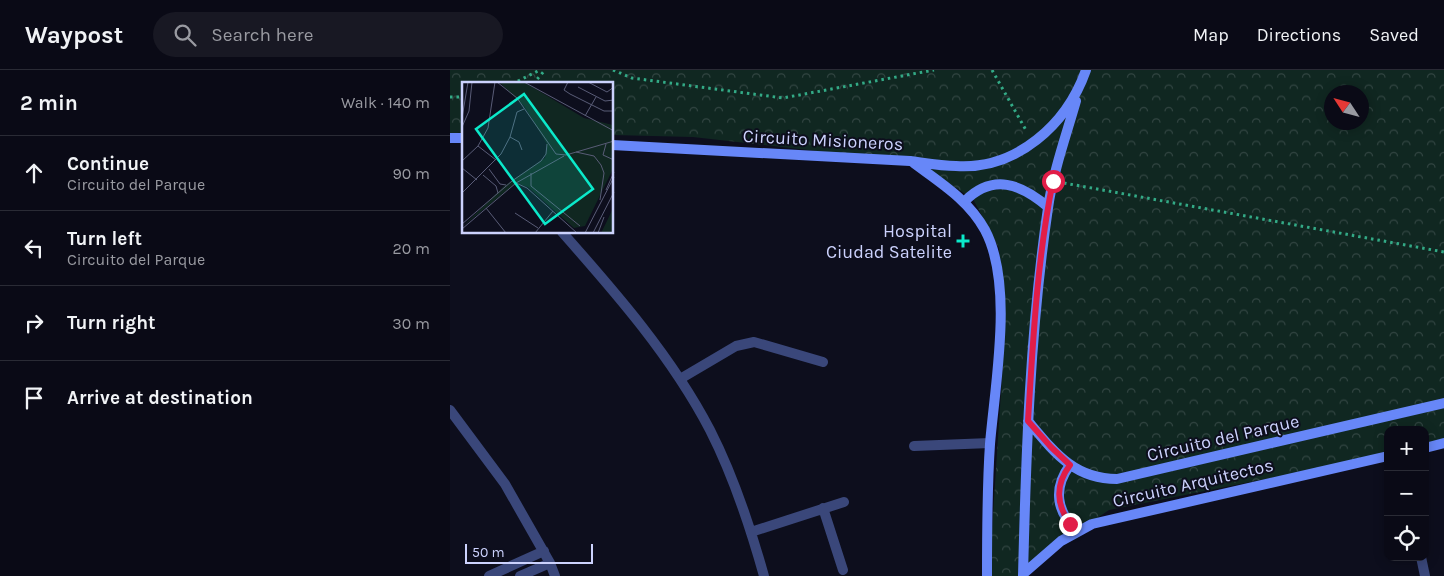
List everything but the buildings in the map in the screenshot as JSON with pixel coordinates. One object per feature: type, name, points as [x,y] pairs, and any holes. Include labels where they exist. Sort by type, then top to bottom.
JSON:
[{"type":"street","points":[[1023,575],[1028,421],[1036,312],[1048,207],[1053,181],[1086,70]]},
{"type":"street","points":[[910,161],[957,167],[975,165],[1005,157],[1032,143],[1060,118],[1080,86]]},
{"type":"street","name":"Circuito Misioneros","points":[[614,145],[910,161],[965,201],[985,231],[992,250],[999,289],[1001,333],[990,444],[986,518],[987,576]]},
{"type":"street","points":[[965,201],[986,187],[1005,184],[1025,190],[1048,207]]},
{"type":"street","points":[[564,234],[634,318],[680,379],[714,438],[737,488],[764,576]]},
{"type":"street","points":[[680,379],[736,346],[754,342],[823,362]]},
{"type":"street","name":"Circuito del Parque","points":[[1028,421],[1070,465],[1088,476],[1117,479],[1444,403]]},
{"type":"street","points":[[450,410],[505,484],[544,551],[555,576]]},
{"type":"street","points":[[914,446],[990,444]]},
{"type":"street","points":[[1429,447],[1444,444]]},
{"type":"street","name":"Circuito Arquitectos","points":[[1023,575],[1050,550],[1077,530],[1108,519],[1384,457]]},
{"type":"street","points":[[1070,465],[1059,484],[1059,501],[1065,517],[1077,530]]},
{"type":"street","points":[[751,532],[844,502]]},
{"type":"street","points":[[823,508],[843,570]]},
{"type":"street","points":[[489,576],[544,551]]},
{"type":"street","points":[[1422,561],[1425,576]]},
{"type":"street","points":[[520,576],[550,563]]},
{"type":"path","points":[[516,82],[540,70]]},
{"type":"path","points":[[535,82],[545,70]]},
{"type":"path","points":[[613,70],[632,78],[783,98],[934,70]]},
{"type":"path","points":[[992,70],[1032,143]]},
{"type":"path","points":[[1053,181],[1444,252]]},
{"type":"green space","points":[[450,70],[1444,70],[1444,441],[1429,445],[1429,426],[1384,426],[1384,456],[1109,510],[1021,569],[1020,576],[989,576],[1005,331],[999,248],[973,199],[910,158],[861,156],[693,137],[614,135],[614,82],[462,82],[462,132],[450,134]]},
{"type":"place","name":"Hospital Ciudad Satelite","points":[[963,241]]},
{"type":"route","points":[[1053,181],[1048,207],[1037,303],[1028,421],[1070,465],[1063,474],[1058,492],[1061,509],[1070,524]]}]
